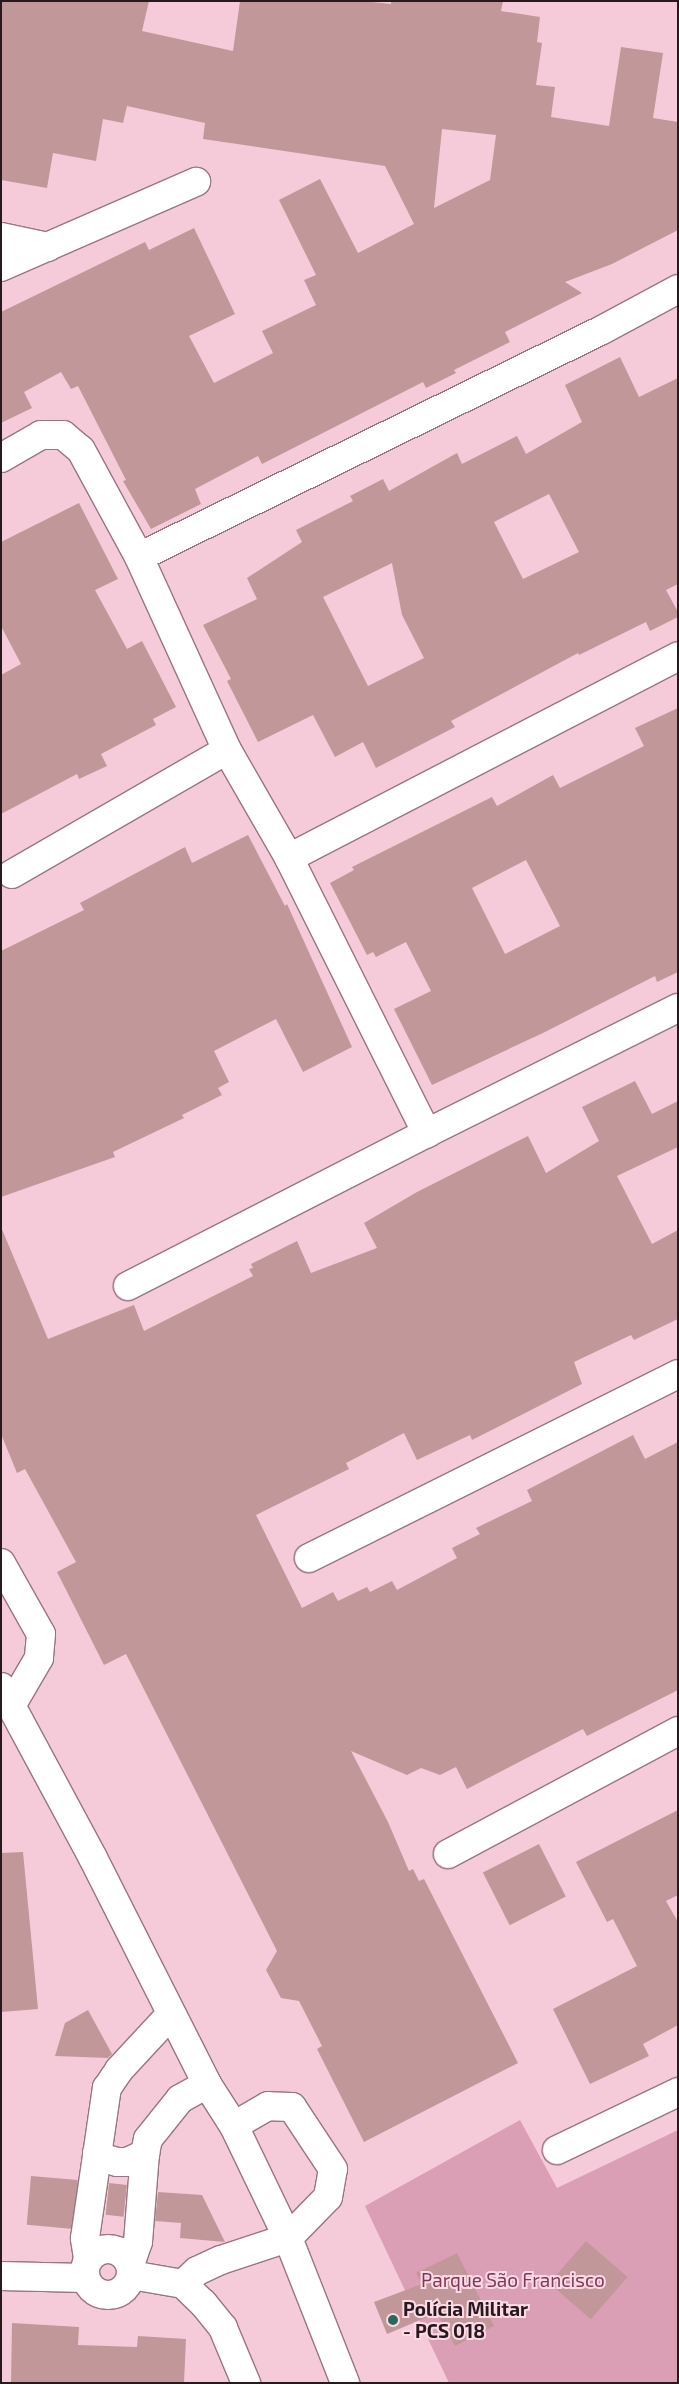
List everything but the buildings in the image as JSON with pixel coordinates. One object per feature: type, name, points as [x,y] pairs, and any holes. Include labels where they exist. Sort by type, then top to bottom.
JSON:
[{"type":"street","points":[[1,267],[196,182]]},
{"type":"street","points":[[1,238],[48,247]]},
{"type":"street","points":[[139,557],[602,330],[678,289]]},
{"type":"street","points":[[1,458],[41,435],[63,435],[81,450],[139,557],[227,750],[289,858],[427,1133]]},
{"type":"street","points":[[289,858],[678,656]]},
{"type":"street","points":[[12,874],[227,750]]},
{"type":"street","points":[[128,1286],[427,1133],[678,1008]]},
{"type":"street","points":[[309,1558],[678,1374]]},
{"type":"street","points":[[1,1563],[41,1634],[39,1658],[6,1697],[93,1858],[207,2084],[234,2126],[288,2238],[345,2383]]},
{"type":"street","points":[[448,1854],[678,1731]]},
{"type":"street","points":[[171,2014],[119,2070],[107,2088],[85,2238],[86,2268],[90,2287],[97,2293],[108,2296],[118,2293],[127,2286],[138,2242],[145,2154],[148,2139],[180,2099],[207,2084]]},
{"type":"street","points":[[557,2150],[678,2092]]},
{"type":"street","points":[[183,2284],[197,2271],[221,2260],[288,2238],[328,2198],[332,2169],[292,2107],[268,2106],[234,2126]]},
{"type":"street","points":[[97,2152],[106,2159],[117,2162],[127,2162],[145,2154]]},
{"type":"street","points":[[86,2268],[96,2251],[105,2248],[115,2249],[125,2255],[131,2270]]},
{"type":"street","points":[[1,2276],[86,2268]]},
{"type":"street","points":[[131,2270],[183,2284],[203,2303],[223,2328],[246,2383]]},
{"type":"green space","name":"Parque São Francisco","points":[[520,2120],[557,2188],[678,2130],[678,2383],[449,2383],[365,2206]]},
{"type":"place","name":"Polícia Militar - PCS 018","points":[[393,2320]]}]
